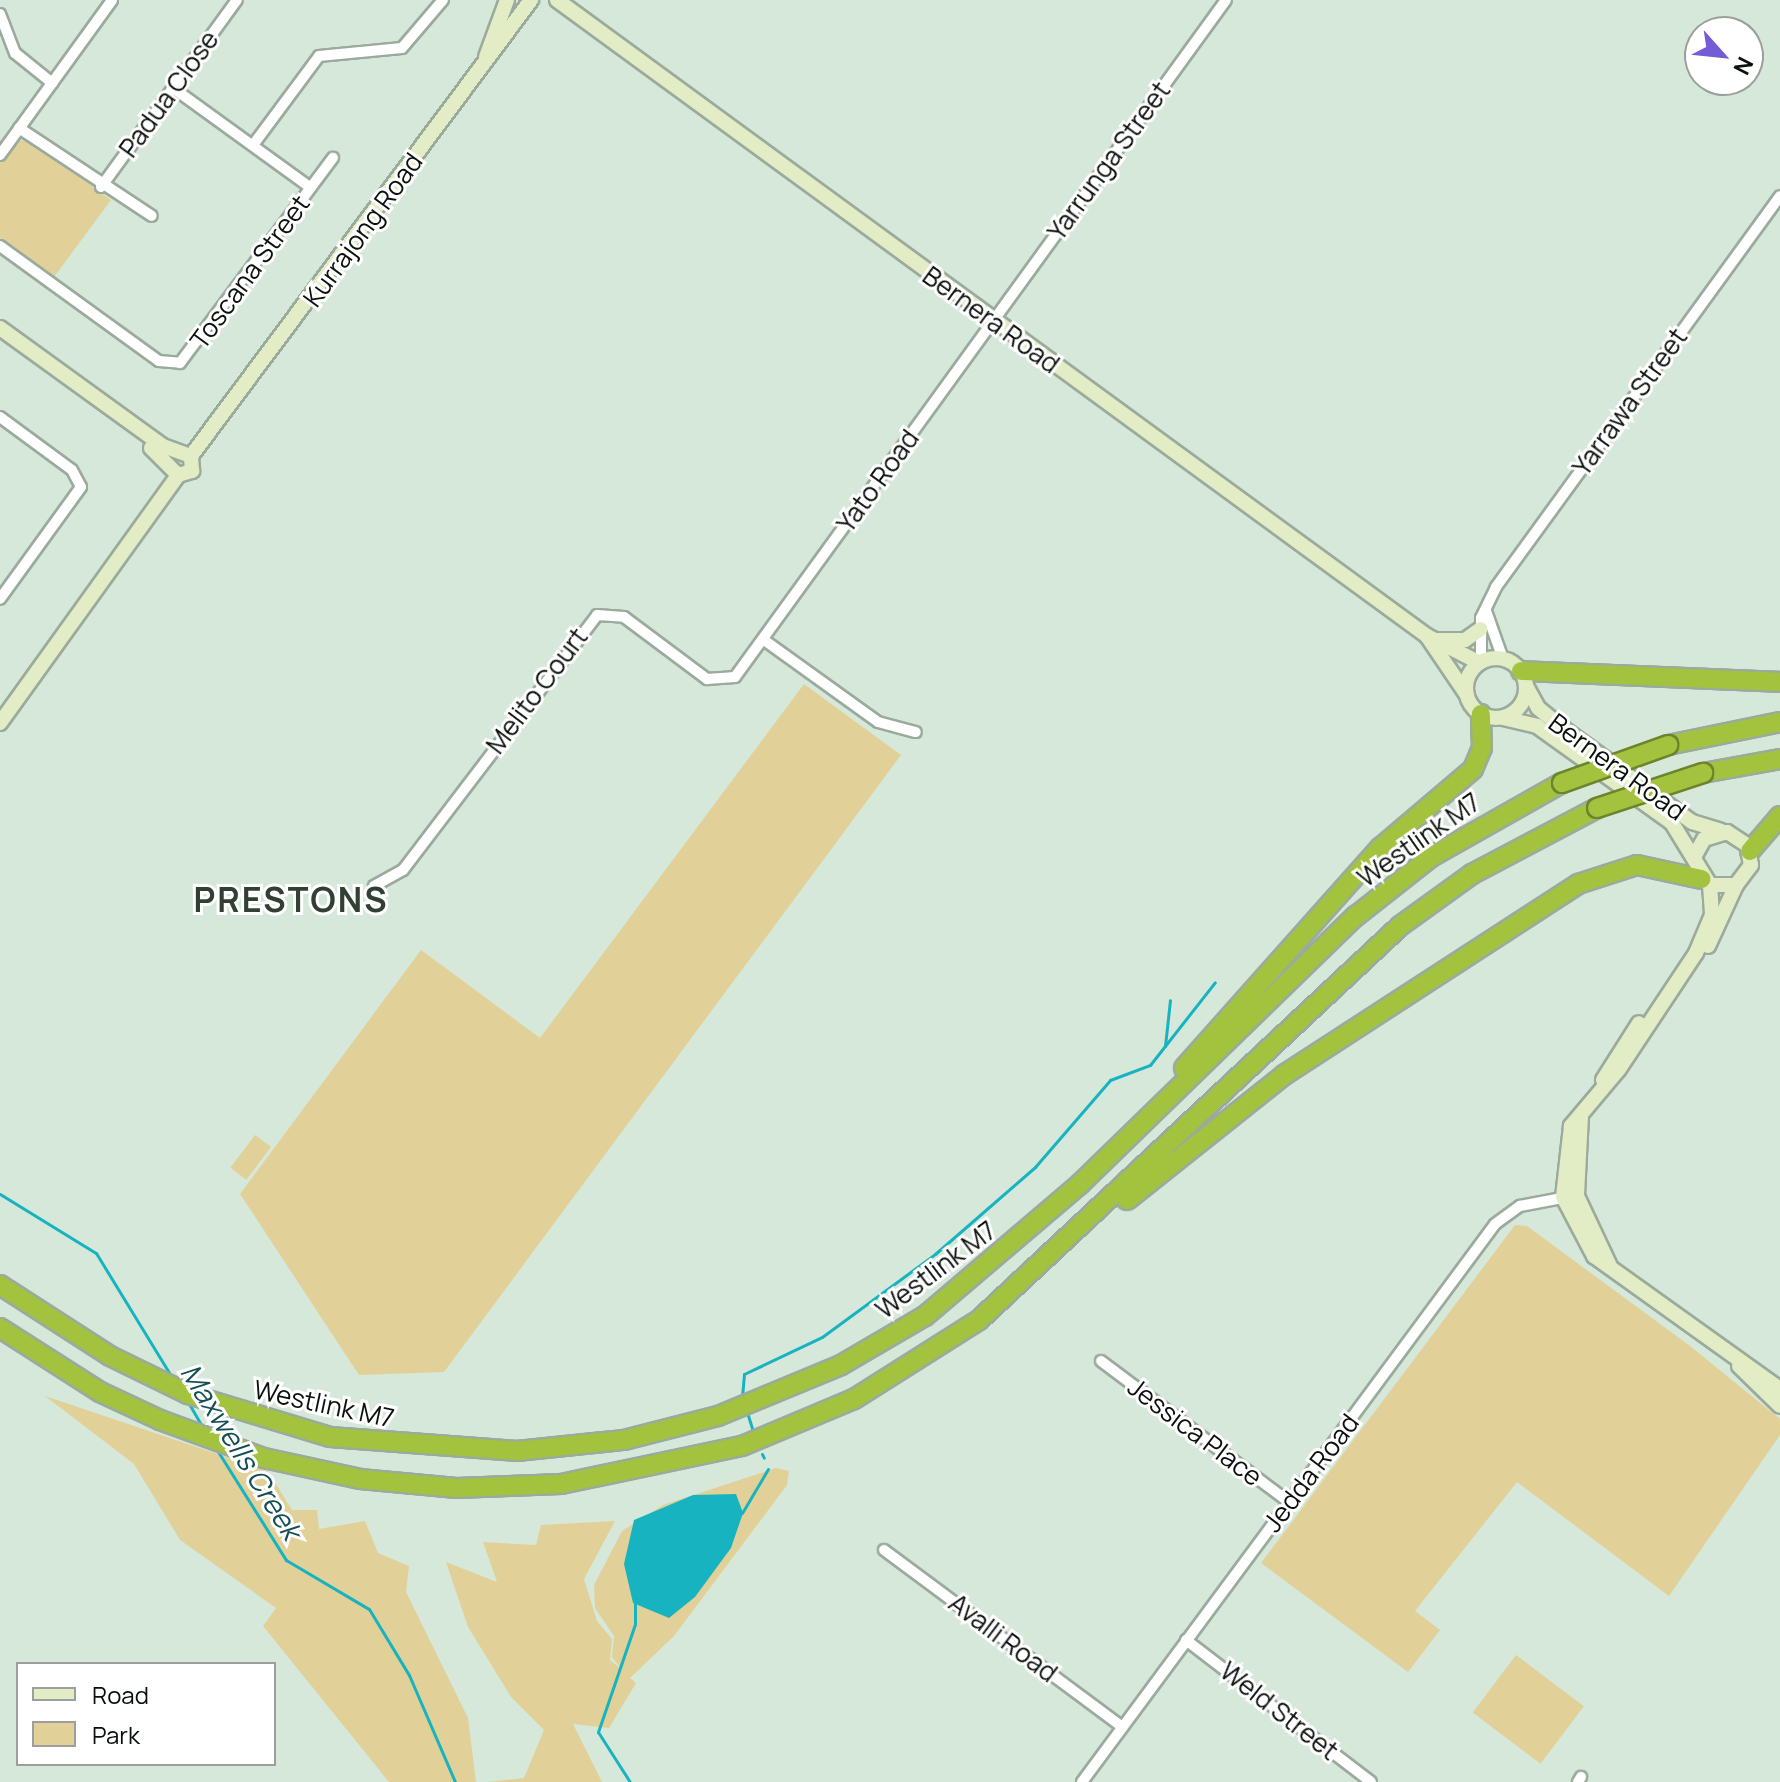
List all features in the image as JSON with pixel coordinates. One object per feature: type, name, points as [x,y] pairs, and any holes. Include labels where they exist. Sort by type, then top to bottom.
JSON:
[{"type":"highway","points":[[1524,678],[1780,682]]},
{"type":"highway","points":[[884,1341],[1087,1169],[1352,877],[1473,769],[1482,748],[1481,714]]},
{"type":"highway","name":"Westlink M7","points":[[0,1285],[59,1327],[188,1394],[301,1430],[469,1452],[557,1449],[655,1433],[797,1386],[884,1341],[1012,1248],[1388,890],[1469,833],[1562,783],[1668,745],[1780,722]]},
{"type":"highway","points":[[979,1320],[1400,926],[1482,868],[1597,808],[1703,773],[1780,759]]},
{"type":"highway","points":[[1750,851],[1780,816]]},
{"type":"highway","points":[[0,1328],[100,1392],[222,1444],[315,1470],[491,1488],[599,1480],[688,1462],[791,1428],[904,1371],[1030,1287],[1284,1075],[1460,956],[1609,869],[1651,865],[1706,882]]},
{"type":"main road","points":[[485,65],[507,0]]},
{"type":"main road","name":"Kurrajong Road","points":[[0,723],[179,462],[485,65],[531,0]]},
{"type":"main road","name":"Bernera Road","points":[[557,0],[993,323],[1432,638],[1481,662]]},
{"type":"main road","points":[[0,328],[179,462]]},
{"type":"main road","points":[[0,338],[179,462]]},
{"type":"main road","points":[[1432,638],[1465,640],[1481,629]]},
{"type":"main road","name":"Bernera Road","points":[[1432,638],[1467,695]]},
{"type":"main road","points":[[1503,659],[1524,678],[1518,710],[1503,718],[1481,714],[1467,695],[1481,662],[1503,659]]},
{"type":"main road","name":"Bernera Road","points":[[1524,678],[1538,708],[1564,729],[1692,822],[1721,831]]},
{"type":"main road","name":"Kurrajong Road","points":[[0,713],[24,687]]},
{"type":"main road","name":"Bernera Road","points":[[1503,718],[1537,726],[1683,833],[1695,855]]},
{"type":"main road","points":[[1696,953],[1712,915],[1706,882],[1695,855],[1704,839],[1721,831],[1739,836],[1750,851],[1749,871],[1736,885],[1718,930],[1696,953],[1656,1007],[1581,1116],[1570,1196],[1610,1266],[1738,1365],[1780,1406]]},
{"type":"main road","points":[[1706,882],[1736,885]]},
{"type":"main road","points":[[1738,1365],[1780,1389]]},
{"type":"street","points":[[0,155],[112,0]]},
{"type":"street","name":"Padua Close","points":[[101,187],[237,0]]},
{"type":"street","points":[[253,145],[319,56],[402,48],[443,0]]},
{"type":"street","name":"Yarrunga Street","points":[[993,323],[1226,0]]},
{"type":"street","points":[[0,14],[15,53],[52,83]]},
{"type":"street","points":[[173,88],[311,188]]},
{"type":"street","points":[[19,128],[101,187],[152,216]]},
{"type":"street","name":"Toscana Street","points":[[0,246],[159,361],[175,364],[189,355],[333,158]]},
{"type":"street","name":"Yarrawa Street","points":[[1481,662],[1481,629],[1496,587],[1780,198]]},
{"type":"street","name":"Yato Road","points":[[764,640],[993,323]]},
{"type":"street","points":[[0,417],[72,470],[81,487],[0,599]]},
{"type":"street","points":[[1486,611],[1503,659]]},
{"type":"street","name":"Melito Court","points":[[374,886],[403,870],[597,615],[624,617],[714,681],[735,677],[764,640]]},
{"type":"street","points":[[764,640],[878,722],[916,732]]},
{"type":"street","name":"Jedda Road","points":[[1082,1782],[1495,1224],[1520,1206],[1570,1196]]},
{"type":"street","name":"Jessica Place","points":[[1101,1361],[1289,1502]]},
{"type":"street","name":"Avalli Road","points":[[884,1550],[1122,1727]]},
{"type":"street","name":"Weld Street","points":[[1186,1640],[1371,1782]]},
{"type":"green space","points":[[28,140],[111,200],[54,277],[0,238],[0,162],[15,141]]},
{"type":"green space","points":[[804,684],[901,755],[444,1372],[359,1375],[240,1194],[421,950],[540,1038]]},
{"type":"green space","points":[[255,1135],[271,1147],[246,1180],[230,1168]]},
{"type":"green space","points":[[1515,1225],[1527,1226],[1690,1346],[1780,1419],[1780,1435],[1669,1596],[1517,1482],[1415,1611],[1440,1630],[1408,1672],[1261,1563]]},
{"type":"green space","points":[[45,1396],[268,1471],[292,1510],[317,1510],[319,1529],[365,1521],[378,1553],[409,1566],[406,1592],[468,1718],[476,1782],[389,1782],[263,1626],[276,1608],[180,1540],[134,1464]]},
{"type":"green space","points":[[776,1468],[789,1471],[787,1485],[674,1636],[630,1678],[636,1683],[609,1728],[573,1724],[602,1782],[486,1782],[524,1778],[544,1730],[511,1697],[468,1627],[446,1562],[497,1582],[483,1542],[536,1545],[541,1525],[615,1521],[584,1579],[597,1621],[612,1639],[610,1660],[622,1670],[612,1657],[614,1636],[595,1608],[594,1585],[622,1531],[663,1505]]},
{"type":"green space","points":[[1516,1655],[1584,1706],[1541,1764],[1473,1713]]},
{"type":"water","points":[[736,1494],[743,1513],[731,1548],[695,1597],[669,1618],[633,1603],[624,1564],[634,1520],[693,1495]]},
{"type":"waterway","points":[[742,1397],[744,1374],[822,1337],[935,1254],[1035,1167],[1110,1080],[1150,1065],[1215,982]]},
{"type":"waterway","points":[[1165,1046],[1170,1000]]},
{"type":"waterway","name":"Maxwells Creek","points":[[0,1194],[96,1253],[173,1379]]},
{"type":"waterway","name":"Maxwells Creek","points":[[188,1402],[202,1426]]},
{"type":"waterway","points":[[747,1412],[753,1432]]},
{"type":"waterway","name":"Maxwells Creek","points":[[217,1450],[286,1560],[369,1609],[409,1675],[455,1782]]},
{"type":"waterway","points":[[762,1454],[764,1458]]},
{"type":"waterway","points":[[742,1513],[768,1469]]},
{"type":"waterway","points":[[630,1782],[598,1732],[635,1624],[635,1600]]},
{"type":"district","name":"PRESTONS","points":[[291,900]]}]
